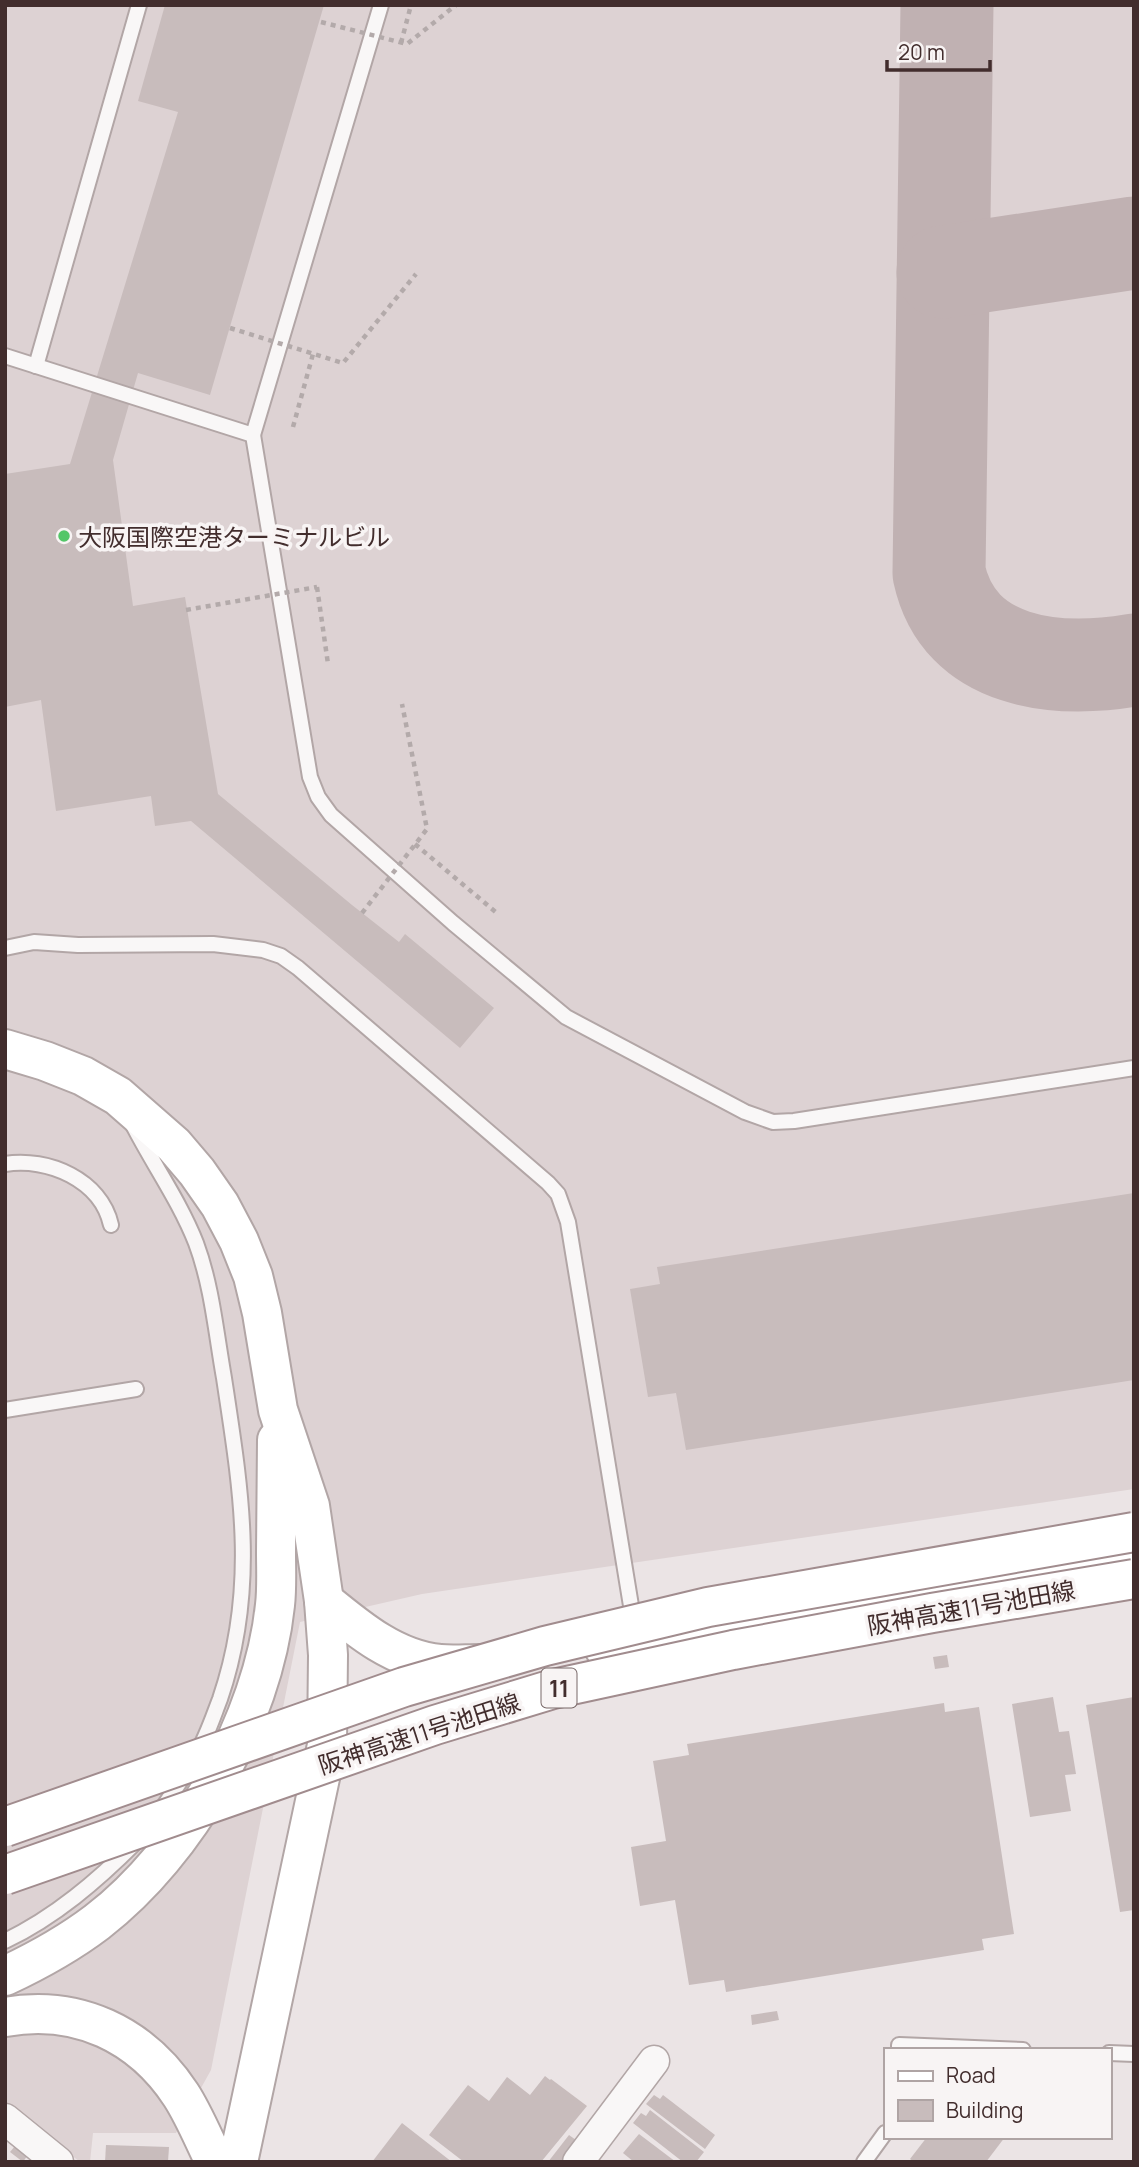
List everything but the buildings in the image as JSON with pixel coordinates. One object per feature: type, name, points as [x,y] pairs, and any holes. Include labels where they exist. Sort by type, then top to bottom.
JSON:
[{"type":"main road","points":[[5,1049],[83,1076],[117,1096],[174,1145],[220,1205],[253,1276],[278,1410],[310,1506],[324,1601],[328,1655],[327,1745],[238,2162]]},
{"type":"main road","points":[[5,1976],[65,1944],[97,1922],[127,1896],[156,1867],[181,1833],[226,1758],[248,1710],[264,1662],[275,1605],[278,1410]]},
{"type":"main road","name":"阪神高速11号池田線","points":[[5,1827],[404,1687],[545,1646],[708,1608],[1134,1532]]},
{"type":"main road","points":[[226,1758],[328,1716],[499,1664],[1134,1560]]},
{"type":"main road","name":"阪神高速11号池田線","points":[[5,1875],[435,1725],[553,1689],[786,1640],[1134,1579]]},
{"type":"main road","points":[[324,1601],[359,1630],[394,1651],[438,1664],[499,1664]]},
{"type":"main road","points":[[5,2017],[28,2012],[55,2013],[98,2026],[128,2039],[167,2076],[182,2097],[215,2162]]},
{"type":"street","points":[[578,2162],[654,2061]]},
{"type":"street","points":[[5,2119],[58,2162]]},
{"type":"lane","points":[[36,366],[139,5]]},
{"type":"lane","points":[[381,5],[253,435],[310,778],[318,797],[331,815],[412,887],[566,1017],[745,1112],[773,1122],[794,1121],[1134,1068]]},
{"type":"lane","points":[[5,356],[253,435]]},
{"type":"lane","points":[[5,948],[34,943],[222,944],[263,950],[281,957],[298,968],[548,1182],[558,1194],[568,1222],[637,1643]]},
{"type":"lane","points":[[5,1941],[49,1916],[81,1893],[136,1842],[159,1813],[200,1748],[215,1713],[232,1658],[240,1614],[245,1552],[240,1479],[212,1305],[195,1242],[117,1096]]},
{"type":"lane","points":[[5,1164],[34,1162],[66,1173],[82,1183],[103,1203],[111,1225]]},
{"type":"lane","points":[[5,1410],[136,1389]]},
{"type":"lane","points":[[898,2048],[899,2045],[973,2048]]},
{"type":"lane","points":[[1111,2053],[1134,2054]]},
{"type":"lane","points":[[863,2162],[884,2134]]},
{"type":"path","points":[[401,43],[411,5]]},
{"type":"path","points":[[321,22],[408,44],[456,5]]},
{"type":"path","points":[[230,328],[343,363],[416,274]]},
{"type":"path","points":[[292,427],[313,354]]},
{"type":"path","points":[[186,610],[317,587],[328,664]]},
{"type":"path","points":[[362,913],[427,829],[402,704]]},
{"type":"path","points":[[415,844],[498,914]]},
{"type":"shaded area","points":[[5,5],[1134,5],[1134,1489],[422,1594],[300,1622],[211,2070],[176,2133],[93,2133],[90,2162],[80,2162],[5,2102]]},
{"type":"taxiway","points":[[947,5],[939,573],[950,604],[967,627],[989,644],[1015,656],[1074,665],[1134,660]]},
{"type":"taxiway","points":[[943,272],[1134,243]]},
{"type":"place","name":"大阪国際空港ターミナルビル","points":[[64,536]]}]
